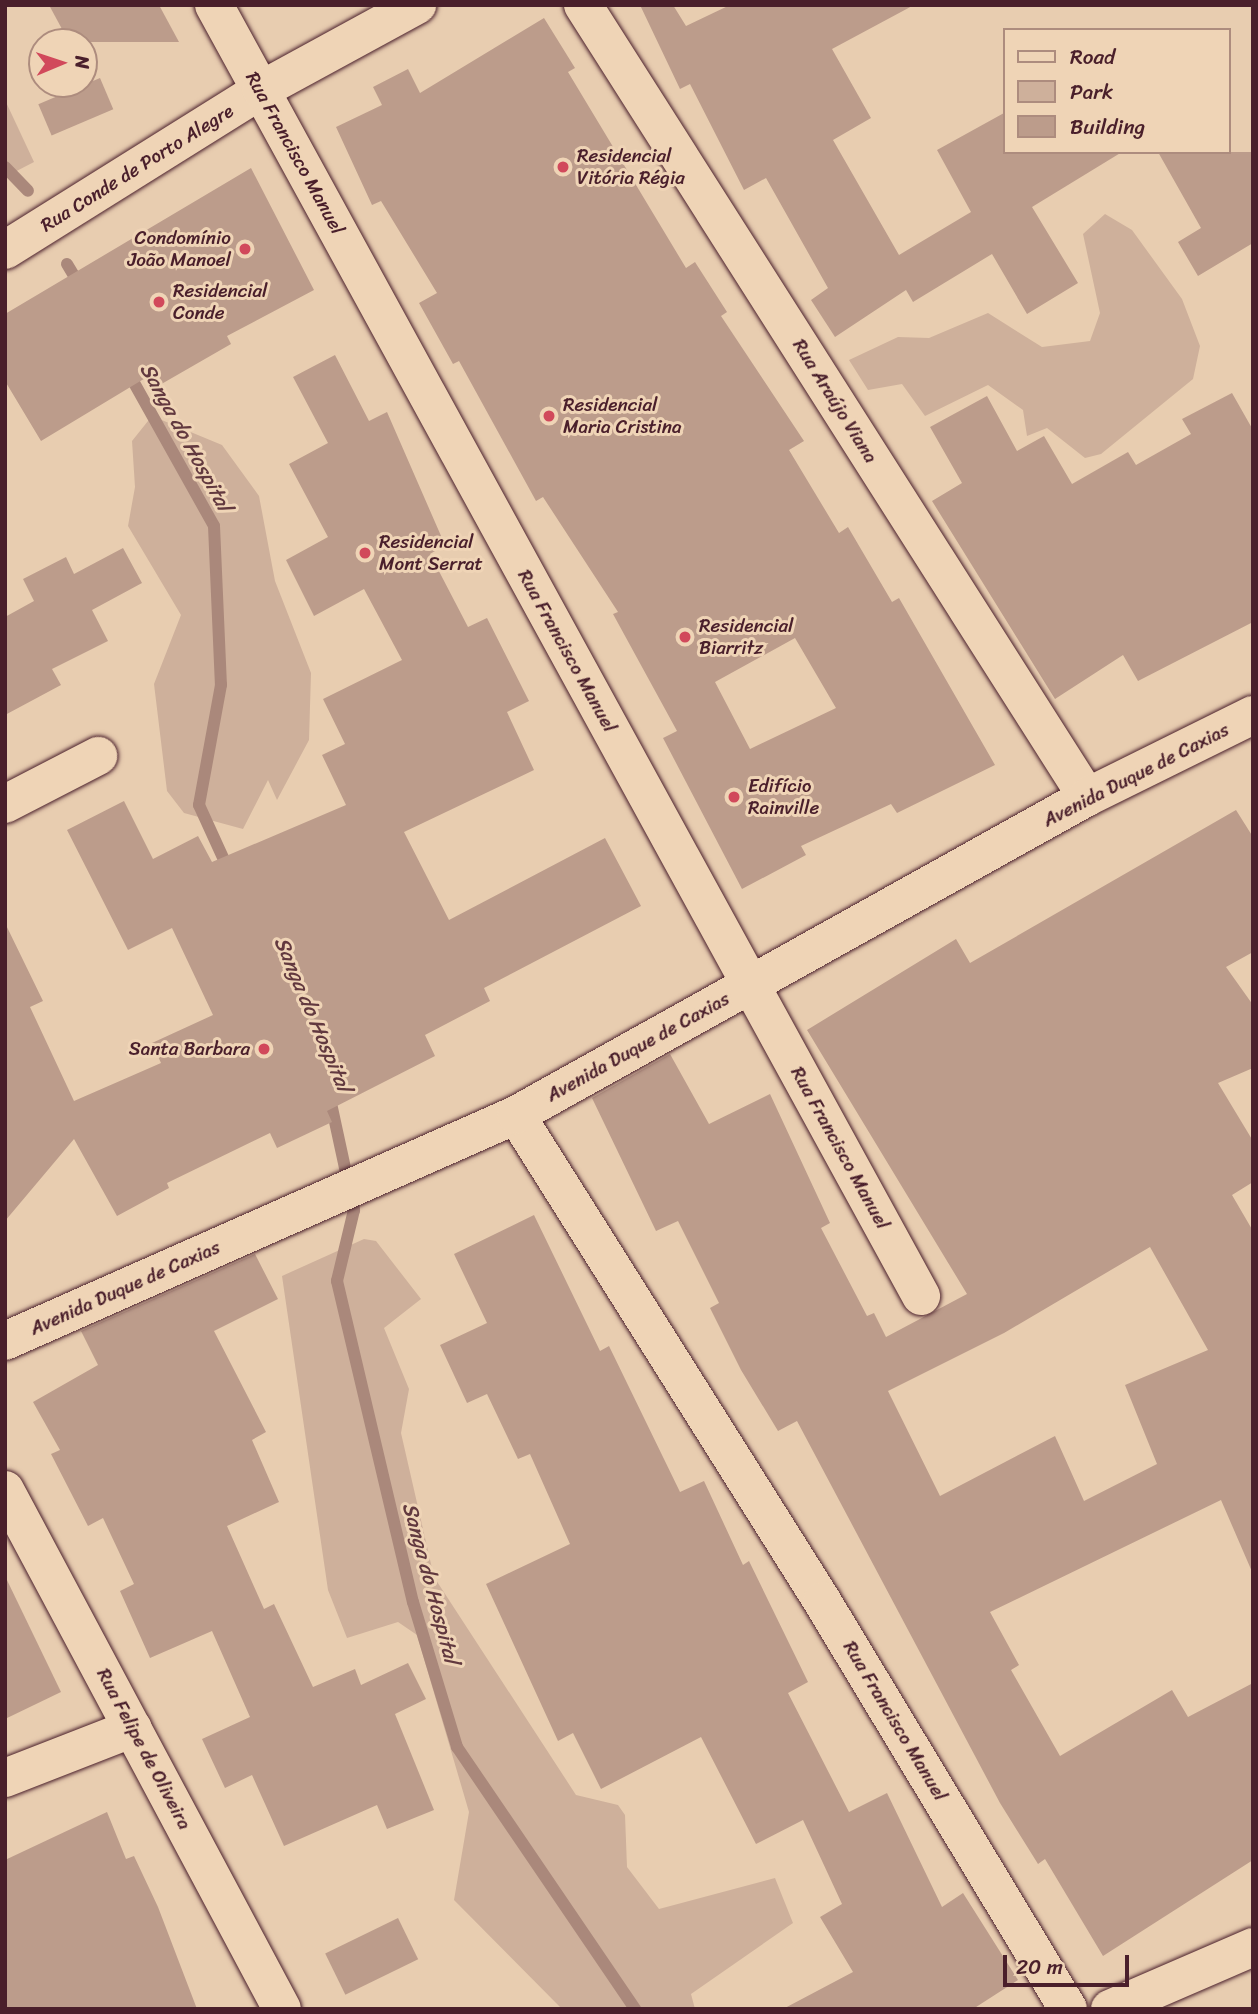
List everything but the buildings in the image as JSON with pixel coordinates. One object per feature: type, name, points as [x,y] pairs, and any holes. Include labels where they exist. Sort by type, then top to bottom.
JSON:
[{"type":"street","name":"Rua Francisco Manuel","points":[[214,5],[921,1296]]},
{"type":"street","name":"Rua Conde de Porto Alegre","points":[[5,250],[261,90],[417,5]]},
{"type":"street","name":"Rua Araújo Viana","points":[[583,5],[1087,797]]},
{"type":"street","name":"Avenida Duque de Caxias","points":[[5,1341],[516,1115],[1087,797],[1253,715]]},
{"type":"street","points":[[5,804],[98,756]]},
{"type":"street","name":"Rua Francisco Manuel","points":[[516,1115],[822,1601],[1068,2009]]},
{"type":"street","name":"Rua Felipe de Oliveira","points":[[5,1490],[282,2009]]},
{"type":"street","points":[[5,1778],[133,1728]]},
{"type":"street","points":[[1110,2009],[1253,1947]]},
{"type":"green space","points":[[5,100],[34,162],[5,177]]},
{"type":"green space","points":[[1105,214],[1132,230],[1182,299],[1200,346],[1193,379],[1101,454],[1085,458],[1047,428],[1027,436],[1023,410],[988,385],[925,416],[902,384],[868,390],[849,360],[898,337],[929,338],[988,313],[1042,347],[1090,341],[1100,313],[1083,234]]},
{"type":"green space","points":[[152,416],[222,445],[259,496],[275,581],[311,673],[309,740],[277,800],[268,780],[243,829],[184,813],[167,791],[154,684],[181,615],[128,526],[135,487],[132,441]]},
{"type":"green space","points":[[364,1239],[376,1241],[421,1299],[384,1328],[409,1389],[401,1433],[434,1577],[576,1795],[618,1805],[625,1815],[627,1867],[659,1909],[775,1878],[793,1923],[691,1994],[695,2009],[561,2008],[454,1900],[469,1812],[417,1635],[398,1622],[347,1638],[328,1590],[282,1276]]},
{"type":"waterway","name":"Sanga do Hospital","points":[[5,167],[28,191]]},
{"type":"waterway","name":"Sanga do Hospital","points":[[67,264],[80,286]]},
{"type":"waterway","name":"Sanga do Hospital","points":[[128,372],[214,526],[221,685],[199,805],[230,873]]},
{"type":"waterway","name":"Sanga do Hospital","points":[[329,1094],[354,1210],[337,1281],[413,1602],[457,1747],[635,2009]]},
{"type":"place","name":"Residencial Vitória Régia","points":[[563,167]]},
{"type":"place","name":"Condomínio João Manoel","points":[[245,249]]},
{"type":"place","name":"Residencial Conde","points":[[159,302]]},
{"type":"place","name":"Residencial Maria Cristina","points":[[549,416]]},
{"type":"place","name":"Residencial Mont Serrat","points":[[365,553]]},
{"type":"place","name":"Residencial Biarritz","points":[[685,637]]},
{"type":"place","name":"Edifício Rainville","points":[[734,797]]},
{"type":"place","name":"Santa Barbara","points":[[264,1049]]}]
